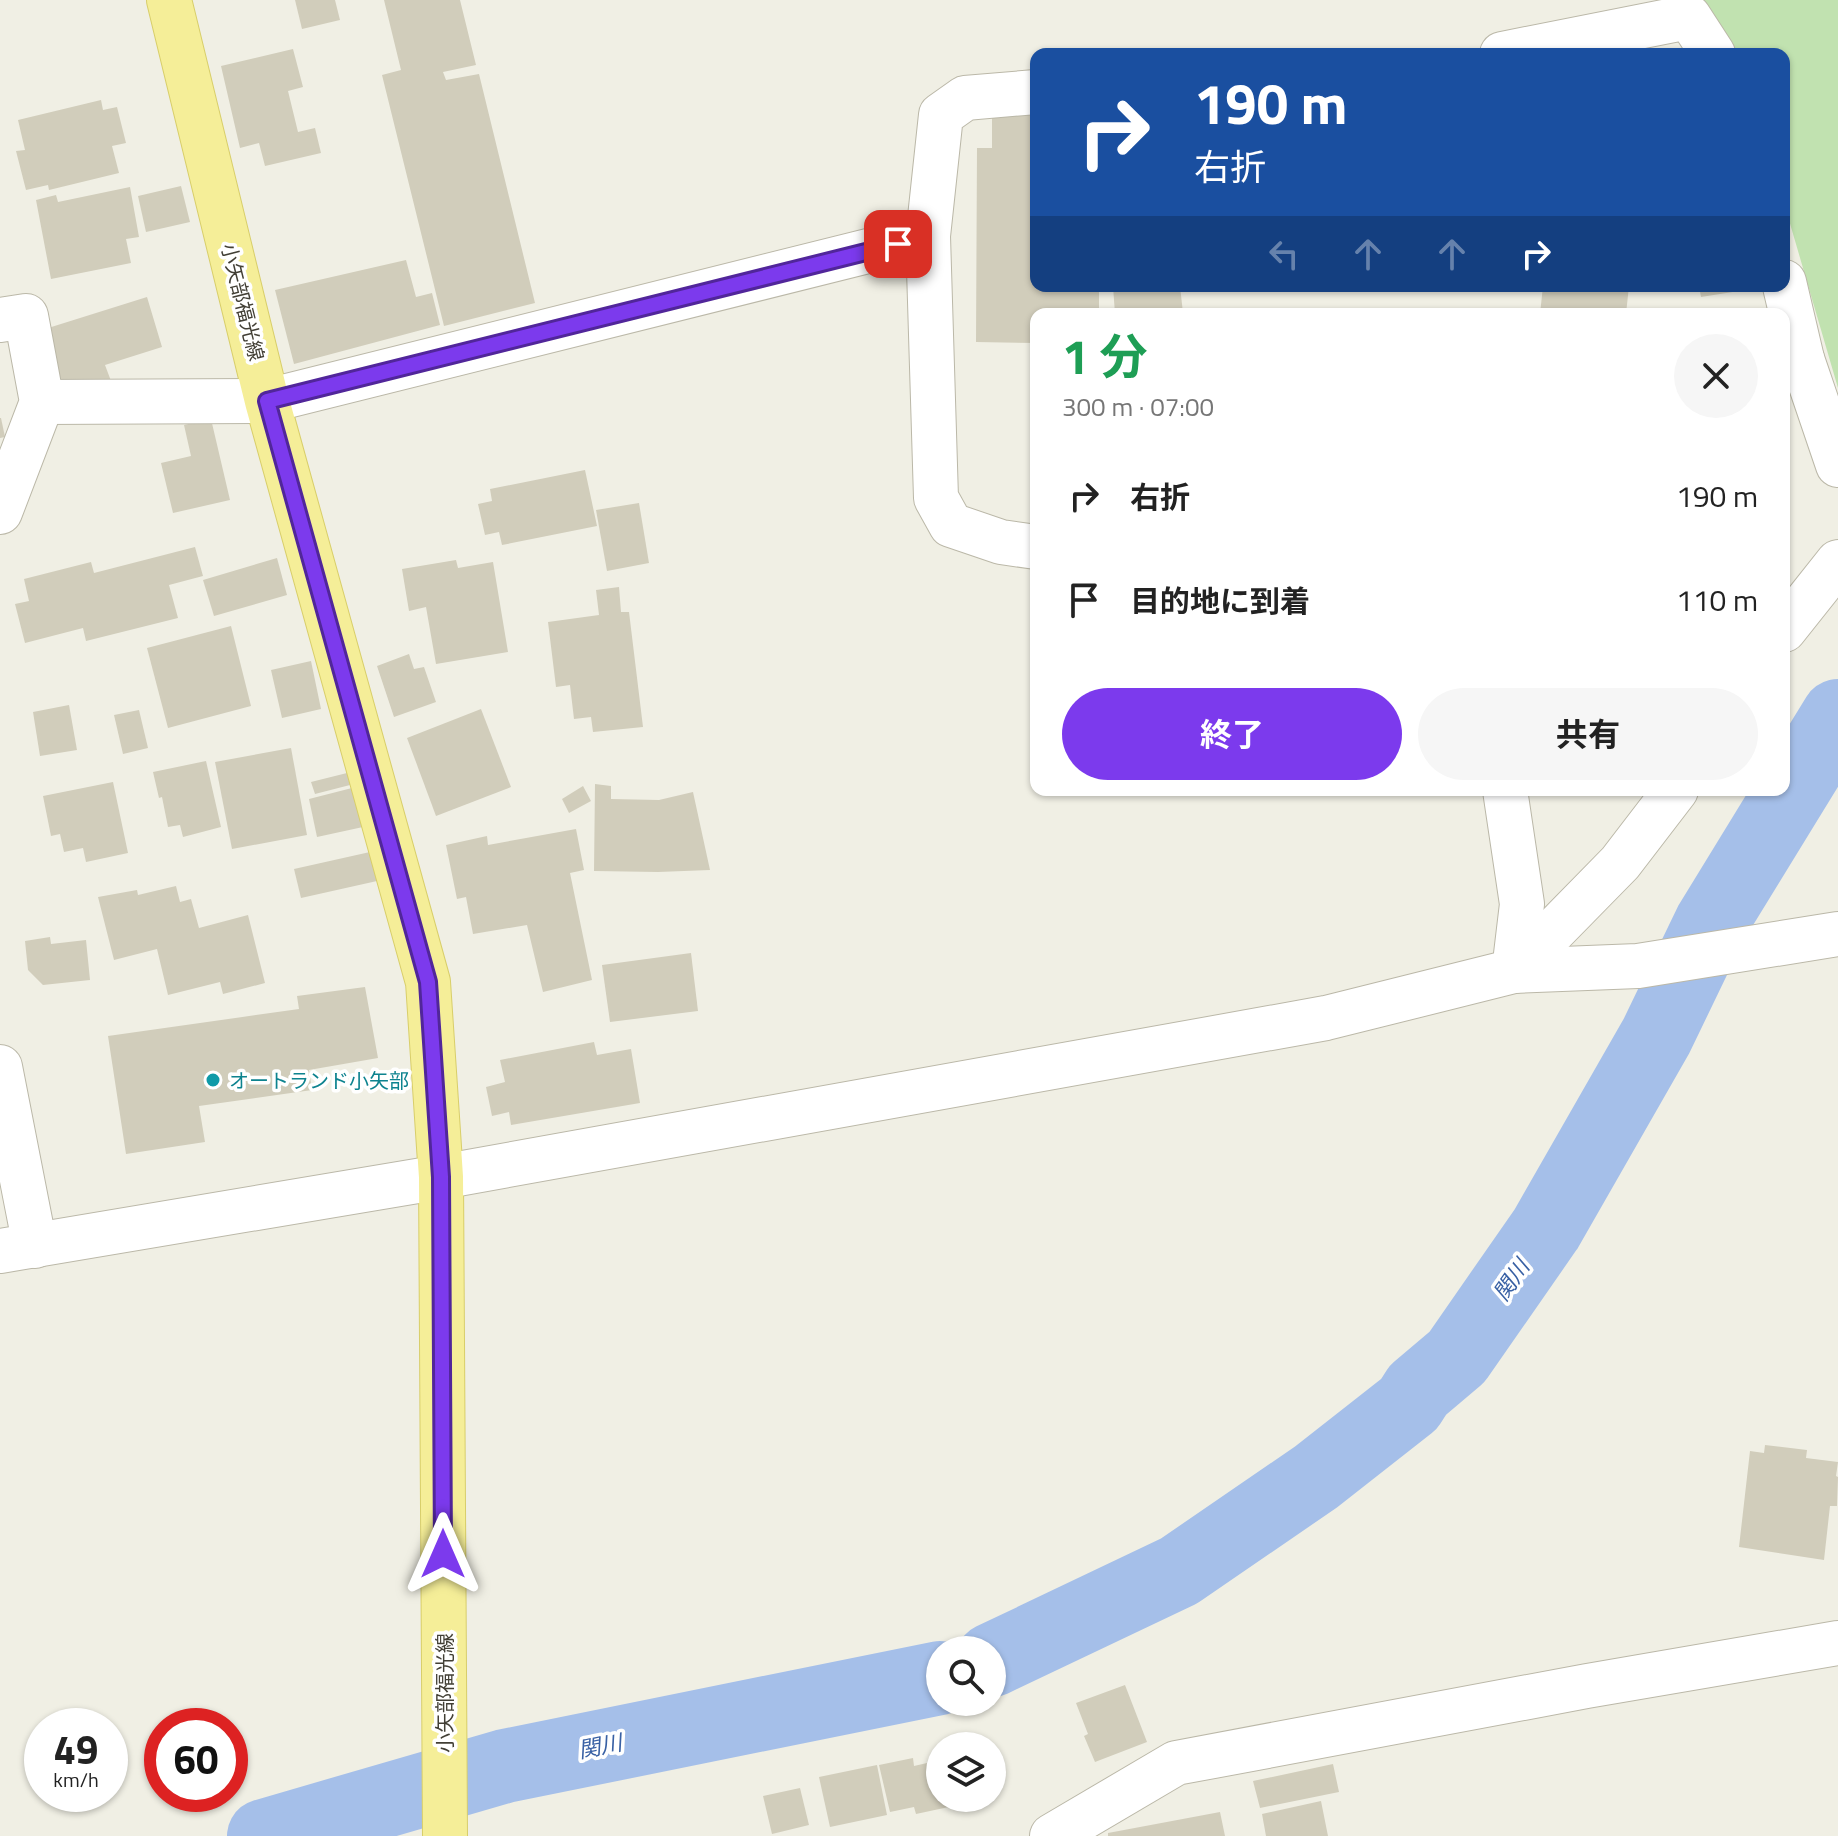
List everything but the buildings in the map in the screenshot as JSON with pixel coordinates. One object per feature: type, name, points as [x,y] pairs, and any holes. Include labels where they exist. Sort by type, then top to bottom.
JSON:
[{"type":"main road","name":"小矢部福光線","points":[[169,0],[267,401],[428,982],[441,1177],[445,1836]]},
{"type":"street","points":[[1526,48],[1688,8],[1710,48]]},
{"type":"street","points":[[1030,93],[965,98],[941,115],[928,236],[936,498],[951,525],[1001,542],[1030,546]]},
{"type":"street","points":[[42,402],[267,401],[928,236]]},
{"type":"street","points":[[0,320],[26,316],[42,402],[0,512]]},
{"type":"street","points":[[1790,334],[1793,360],[1838,465]]},
{"type":"street","points":[[1790,622],[1838,562]]},
{"type":"street","points":[[1506,796],[1522,904],[1514,971]]},
{"type":"street","points":[[1514,971],[1620,863],[1671,796]]},
{"type":"street","points":[[0,1067],[17,1249],[441,1177],[1326,1018],[1514,971],[1638,966],[1838,934]]},
{"type":"street","points":[[1052,1836],[1176,1763],[1587,1686],[1838,1643]]},
{"type":"green space","points":[[1691,0],[1838,0],[1838,388],[1790,224],[1790,48],[1714,48]]},
{"type":"waterway","name":"関川","points":[[1790,794],[1838,716]]},
{"type":"waterway","name":"関川","points":[[1006,1653],[1179,1571],[1316,1477],[1409,1404],[1418,1390],[1457,1357],[1546,1229],[1657,1035],[1711,923],[1789,796]]},
{"type":"waterway","name":"関川","points":[[264,1836],[505,1766],[926,1681]]},
{"type":"place","name":"オートランド小矢部","points":[[213,1080]]},
{"type":"route","points":[[443,1554],[441,1177],[428,982],[267,401],[898,244]]}]
